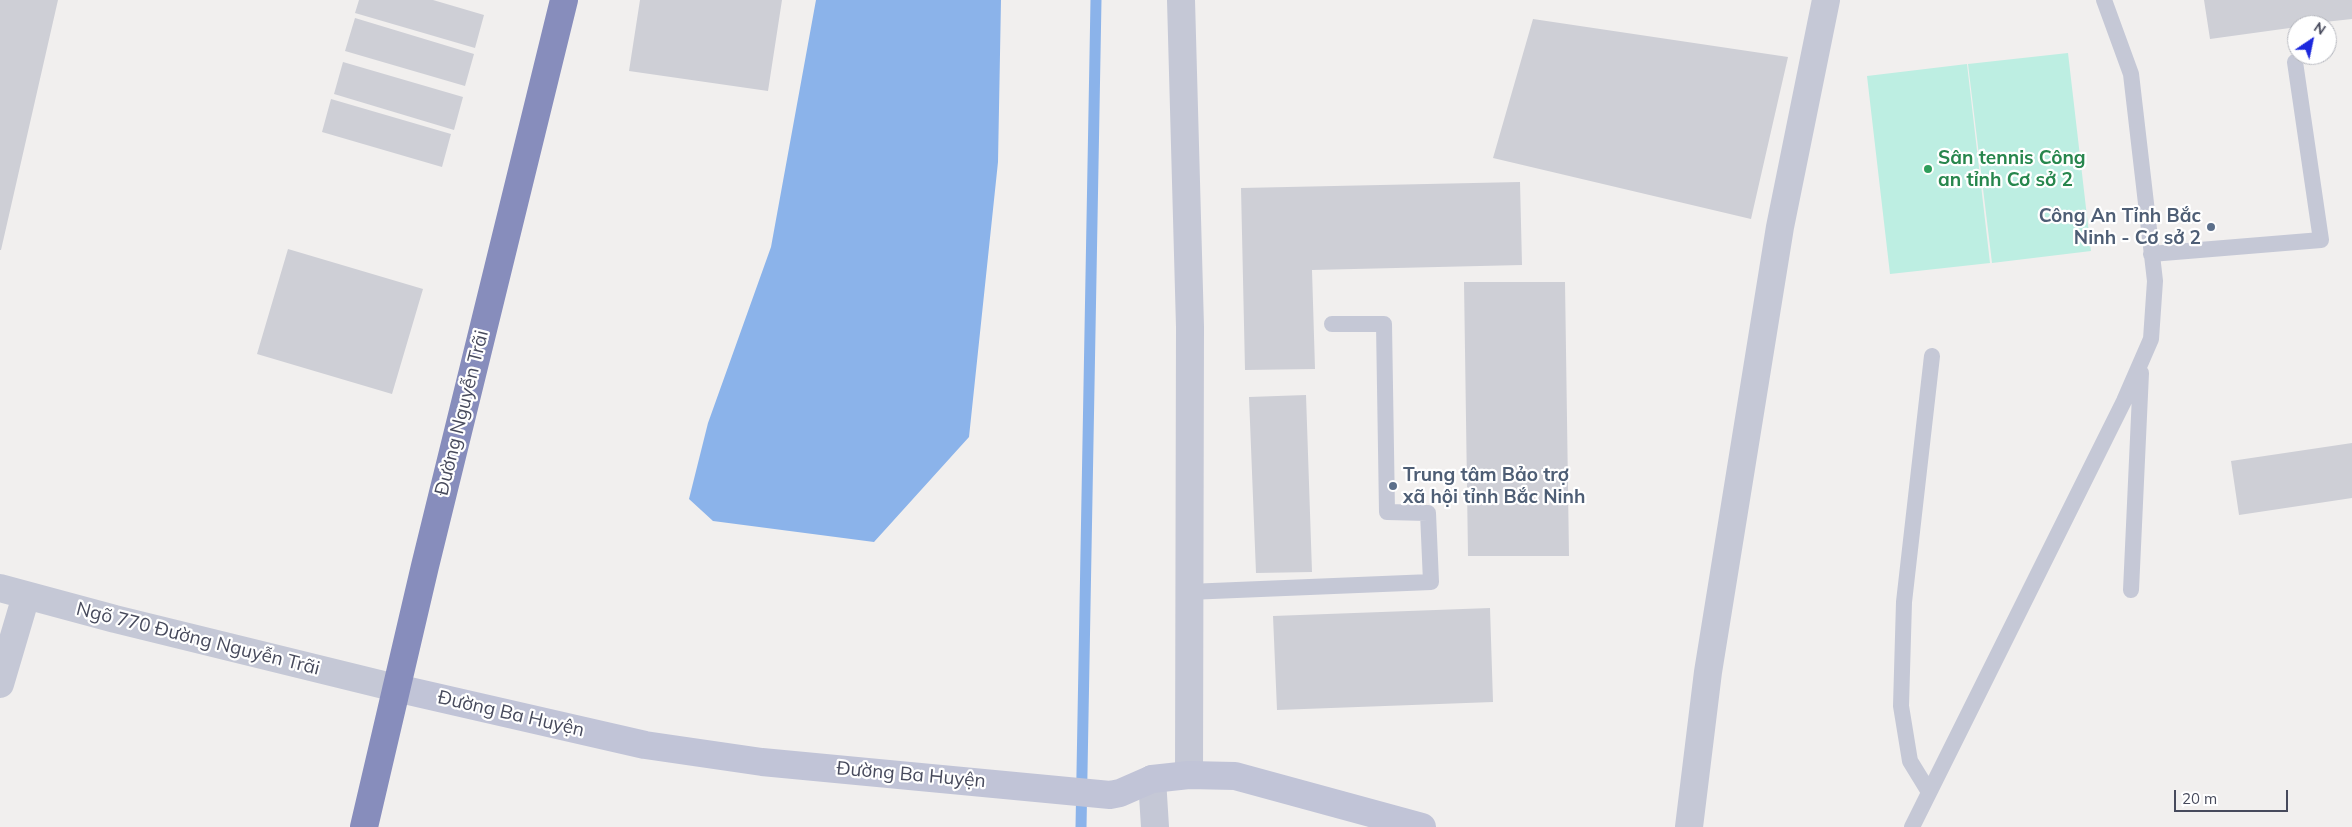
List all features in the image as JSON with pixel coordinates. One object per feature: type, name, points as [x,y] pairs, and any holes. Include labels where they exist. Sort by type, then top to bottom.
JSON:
[{"type":"highway","name":"Đường Nguyễn Trãi","points":[[364,827],[396,688],[564,0]]},
{"type":"street","points":[[1181,0],[1190,327],[1188,775]]},
{"type":"street","points":[[1689,827],[1708,672],[1777,246],[1826,0]]},
{"type":"street","name":"Ngõ 770 Đường Nguyễn Trãi","points":[[0,588],[396,688]]},
{"type":"street","points":[[0,684],[26,596]]},
{"type":"street","name":"Đường Ba Huyện","points":[[396,688],[645,745],[762,762],[1020,785],[1069,792],[1120,793],[1152,779],[1188,775],[1235,776],[1422,827]]},
{"type":"street","points":[[1152,779],[1155,827]]},
{"type":"lane","points":[[1912,827],[2141,363],[2151,339],[2155,281],[2130,74],[2104,0]]},
{"type":"lane","points":[[2151,254],[2321,240],[2296,65]]},
{"type":"lane","points":[[1188,592],[1431,582],[1428,513],[1387,512],[1384,324],[1332,324]]},
{"type":"lane","points":[[1929,792],[1910,761],[1901,706],[1904,602],[1932,356]]},
{"type":"lane","points":[[2131,590],[2141,363]]},
{"type":"green space","name":"Sân tennis Công an tỉnh Cơ sở 2","points":[[2068,53],[2091,251],[1992,263],[1968,64]]},
{"type":"green space","name":"Sân tennis Công an tỉnh Cơ sở 2","points":[[1967,64],[1990,263],[1890,274],[1867,76]]},
{"type":"water","points":[[816,0],[1001,0],[998,162],[969,437],[874,542],[713,521],[689,499],[708,423],[771,247]]},
{"type":"building","points":[[0,0],[58,0],[1,250],[0,250]]},
{"type":"building","points":[[359,0],[433,0],[484,15],[475,48],[355,13]]},
{"type":"building","points":[[640,0],[782,0],[768,91],[629,71]]},
{"type":"building","points":[[2204,0],[2352,0],[2352,19],[2337,21],[2337,15],[2287,15],[2287,28],[2210,39]]},
{"type":"building","points":[[355,18],[474,54],[465,86],[345,51]]},
{"type":"building","points":[[1533,19],[1788,57],[1751,219],[1493,158]]},
{"type":"building","points":[[343,62],[463,97],[454,130],[334,94]]},
{"type":"building","points":[[331,99],[451,134],[442,167],[322,132]]},
{"type":"building","points":[[1520,182],[1522,265],[1312,270],[1315,369],[1245,370],[1241,188]]},
{"type":"building","points":[[288,249],[423,289],[392,394],[257,354]]},
{"type":"building","points":[[1464,282],[1565,282],[1569,556],[1468,556]]},
{"type":"building","points":[[1306,395],[1312,572],[1256,573],[1249,397]]},
{"type":"building","points":[[2352,443],[2352,498],[2239,515],[2231,461]]},
{"type":"building","points":[[1490,608],[1493,702],[1277,710],[1273,616]]},
{"type":"waterway","points":[[1081,827],[1096,0]]},
{"type":"place","name":"Sân tennis Công an tỉnh Cơ sở 2","points":[[1928,169]]},
{"type":"place","name":"Công An Tỉnh Bắc Ninh - Cơ sở 2","points":[[2211,227]]},
{"type":"place","name":"Trung tâm Bảo trợ xã hội tỉnh Bắc Ninh","points":[[1393,486]]}]
